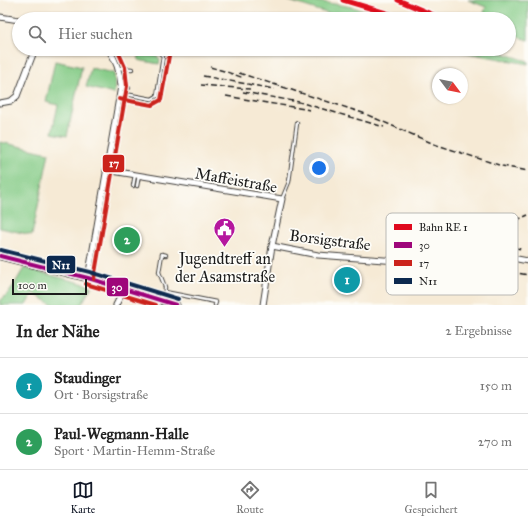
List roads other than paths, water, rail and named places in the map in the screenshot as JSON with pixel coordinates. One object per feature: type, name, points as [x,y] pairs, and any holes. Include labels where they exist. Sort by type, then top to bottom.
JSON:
[{"type":"street","points":[[0,16],[12,19]]},
{"type":"street","points":[[0,103],[11,100],[17,96],[32,56]]},
{"type":"street","points":[[88,278],[121,86],[119,68],[113,56]]},
{"type":"street","name":"Maffeistraße","points":[[106,170],[282,199],[272,246],[263,305]]},
{"type":"street","name":"Borsigstraße","points":[[272,246],[318,255],[386,260]]},
{"type":"street","points":[[0,256],[88,278],[176,305]]},
{"type":"street","name":"Borsigstraße","points":[[518,259],[528,261]]},
{"type":"street","points":[[116,305],[124,289]]},
{"type":"lane","points":[[120,93],[152,99],[157,96],[164,56]]},
{"type":"lane","points":[[119,68],[132,69]]},
{"type":"lane","points":[[121,86],[129,88]]},
{"type":"lane","points":[[282,199],[289,182],[297,123]]},
{"type":"lane","points":[[133,186],[137,175]]},
{"type":"lane","points":[[137,175],[137,186]]},
{"type":"lane","points":[[164,302],[164,282],[160,277],[159,272],[162,254],[166,255]]},
{"type":"lane","points":[[165,292],[216,302],[215,305]]},
{"type":"railway","points":[[210,67],[244,78]]},
{"type":"railway","points":[[239,73],[363,113],[434,144],[502,166],[528,171]]},
{"type":"railway","points":[[203,76],[274,89]]},
{"type":"railway","points":[[201,85],[250,89]]},
{"type":"railway","points":[[243,92],[299,102],[384,127]]},
{"type":"railway","points":[[226,96],[310,110]]},
{"type":"railway","points":[[518,220],[528,215]]},
{"type":"railway","points":[[518,273],[528,275]]},
{"type":"place","name":"Paul-Wegmann-Halle","points":[[127,240]]},
{"type":"place","name":"Jugendtreff an der Asamstraße","points":[[225,248]]},
{"type":"place","name":"Staudinger","points":[[347,280]]}]
